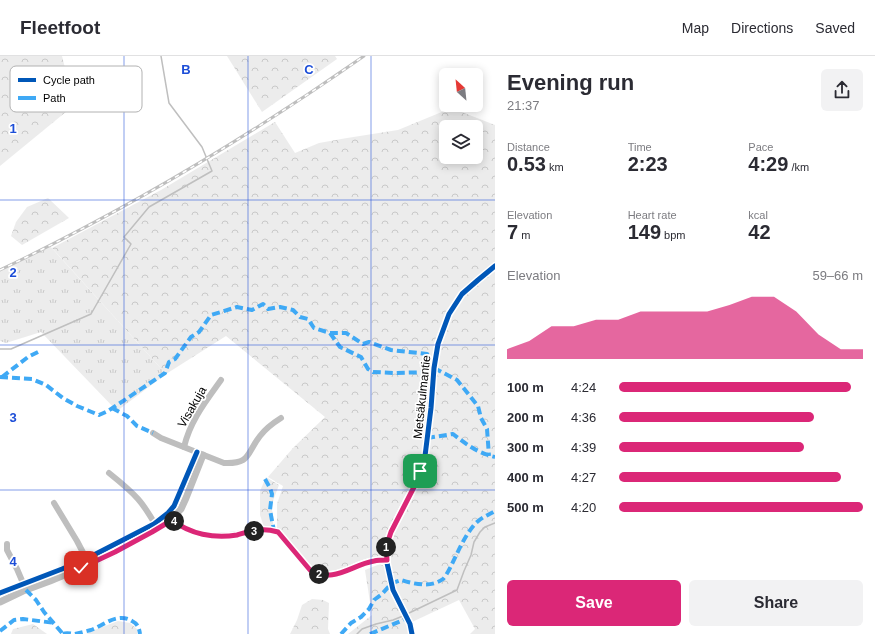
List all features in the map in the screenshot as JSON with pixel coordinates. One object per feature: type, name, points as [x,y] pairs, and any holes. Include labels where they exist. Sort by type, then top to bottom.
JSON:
[{"type":"street","name":"Metsäkulmantie","points":[[412,634],[410,624],[393,590],[386,547],[391,532],[414,487],[425,456],[431,408],[433,372],[438,344],[449,314],[462,294],[495,266]]},
{"type":"street","name":"Visakuja","points":[[184,447],[202,407],[221,380]]},
{"type":"street","points":[[153,434],[224,463],[234,463],[243,460],[248,456],[259,436],[268,427],[281,418]]},
{"type":"street","points":[[0,602],[8,597],[50,581],[115,552],[172,520],[181,509],[203,455]]},
{"type":"street","points":[[109,473],[139,500],[158,529]]},
{"type":"street","points":[[54,503],[78,541],[89,564]]},
{"type":"street","points":[[172,520],[179,525],[200,534],[222,536],[248,532]]},
{"type":"street","points":[[7,544],[7,550],[26,590]]},
{"type":"green space","points":[[0,56],[62,56],[64,66],[10,66],[10,112],[66,112],[0,166]]},
{"type":"green space","points":[[227,56],[335,56],[337,59],[262,112]]},
{"type":"green space","points":[[442,112],[462,112],[482,120],[439,120],[439,164],[483,164],[483,120],[495,125],[495,634],[470,634],[475,629],[459,600],[412,622],[395,589],[388,559],[373,560],[338,572],[315,572],[307,565],[277,529],[277,504],[283,486],[268,477],[293,448],[325,417],[226,336],[166,374],[52,248],[161,190],[275,122],[295,153],[319,143],[398,130]]},
{"type":"green space","points":[[48,198],[69,218],[22,245],[11,236],[16,222],[27,207]]},
{"type":"green space","points":[[50,246],[166,374],[117,411],[41,332],[6,343],[0,341],[0,270]]},
{"type":"green space","points":[[266,477],[279,485],[271,506],[273,524],[270,530],[265,530],[260,515],[260,491]]},
{"type":"green space","points":[[380,564],[389,568],[393,590],[412,634],[348,634],[372,615],[365,570]]},
{"type":"green space","points":[[312,599],[323,600],[329,603],[328,629],[330,634],[290,634],[302,605]]},
{"type":"green space","points":[[118,621],[130,623],[137,629],[137,634],[86,634],[92,631]]},
{"type":"green space","points":[[33,624],[47,634],[11,634],[13,629]]},
{"type":"waterway","points":[[0,349],[11,349],[91,314],[131,244],[124,237],[149,207],[212,171],[202,147],[169,103],[161,56]]},
{"type":"waterway","points":[[407,614],[457,590],[471,555],[474,542],[485,527],[495,523]]},
{"type":"waterway","points":[[357,634],[362,629],[403,616]]},
{"type":"railway","points":[[0,270],[48,247],[141,197],[232,143],[364,56]]},
{"type":"marked path","points":[[0,377],[32,379],[46,385],[63,398],[77,406],[99,415],[108,411],[165,373],[169,362],[175,359],[191,337],[199,332],[211,315],[237,307],[252,310],[263,304],[268,309],[280,307],[293,310],[300,317],[308,319],[314,328],[330,333],[346,333],[363,344],[369,342],[391,350],[427,354],[435,359]]},
{"type":"marked path","points":[[330,333],[340,347],[361,357],[368,369],[373,372],[433,372]]},
{"type":"marked path","points":[[2,377],[28,357],[40,351]]},
{"type":"marked path","points":[[434,368],[457,380],[478,406],[481,418],[487,429],[489,456]]},
{"type":"marked path","points":[[112,408],[127,416],[137,426],[153,433]]},
{"type":"marked path","points":[[427,438],[453,434],[473,448],[495,457]]},
{"type":"marked path","points":[[265,479],[272,494],[270,510],[274,531]]},
{"type":"marked path","points":[[341,634],[351,623],[361,617],[369,609],[374,600],[392,583],[401,580],[417,584],[433,584],[443,579],[470,530],[479,520],[495,511]]},
{"type":"marked path","points":[[26,590],[36,600],[63,634]]},
{"type":"marked path","points":[[63,634],[75,634],[91,630],[111,620],[122,618],[136,623],[140,634]]},
{"type":"marked path","points":[[370,634],[408,618]]},
{"type":"marked path","points":[[0,631],[14,620],[23,619],[55,623]]},
{"type":"cycle path","points":[[412,634],[410,624],[393,590],[387,563],[386,547],[391,532],[414,487],[425,456],[434,368],[438,344],[449,314],[462,294],[495,266]]},
{"type":"cycle path","points":[[0,593],[86,559],[154,524],[174,506],[197,452]]},
{"type":"cycle path","points":[[248,532],[256,530],[269,530],[277,532],[310,570],[319,574],[335,574],[377,560],[387,560]]},
{"type":"route","points":[[81,568],[115,552],[172,520],[186,529],[200,534],[222,536],[236,535],[258,530],[278,532],[310,570],[322,575],[341,573],[374,561],[387,560],[386,547],[391,532],[414,487],[420,471]]}]
